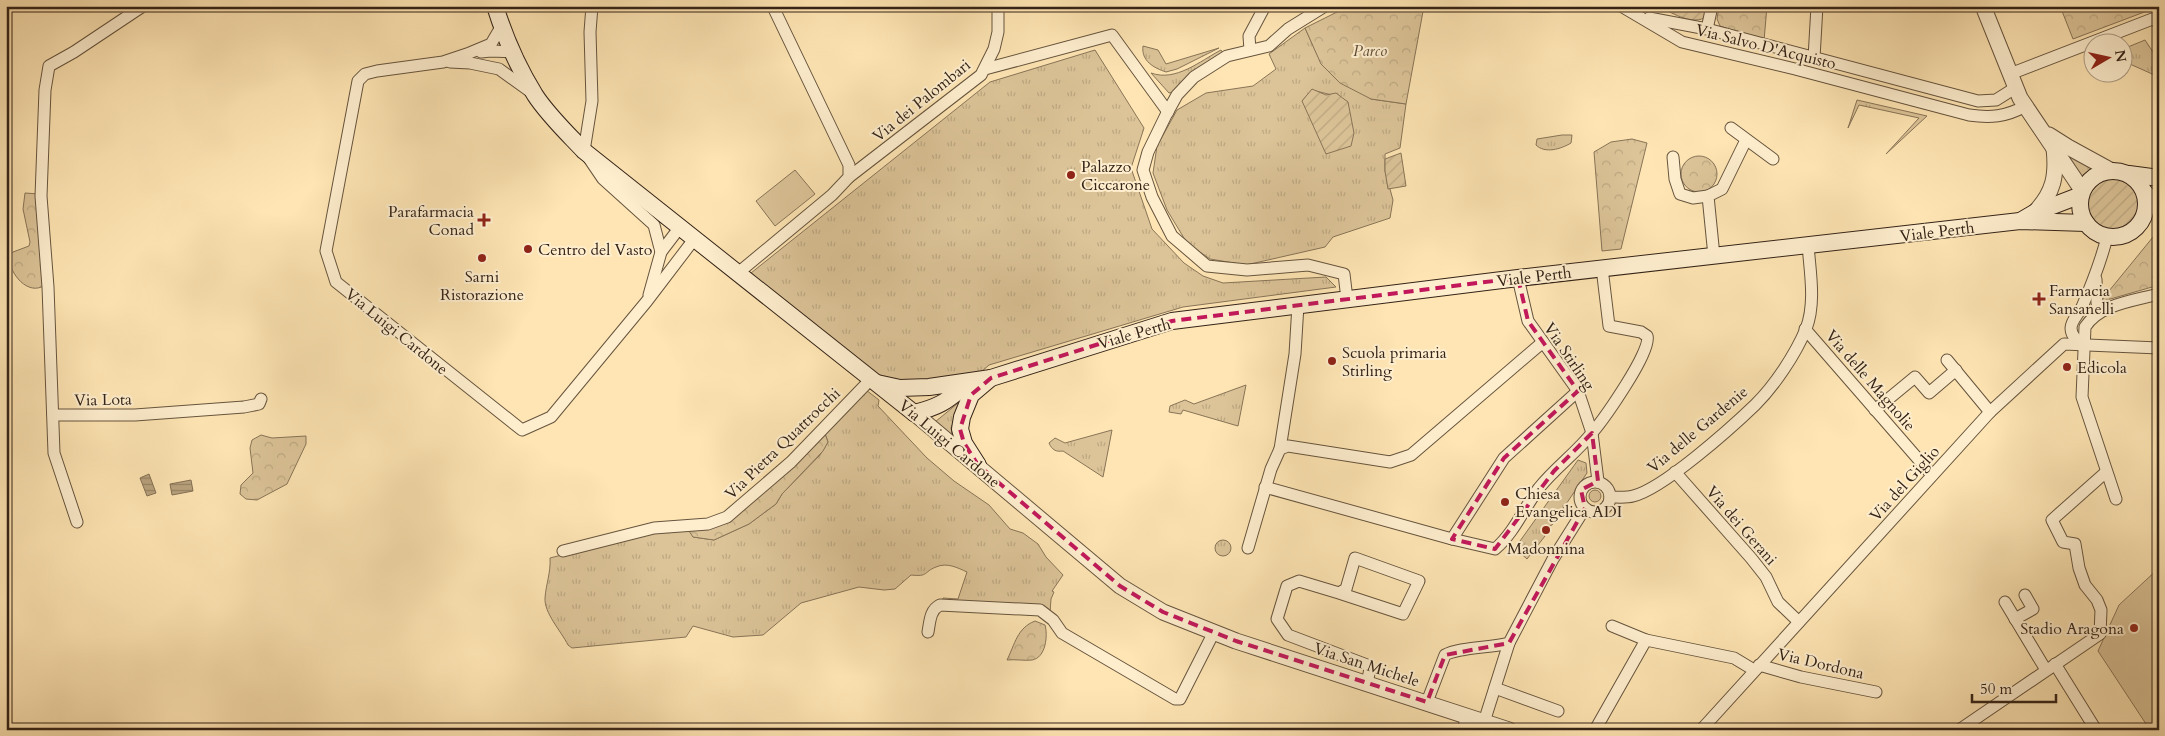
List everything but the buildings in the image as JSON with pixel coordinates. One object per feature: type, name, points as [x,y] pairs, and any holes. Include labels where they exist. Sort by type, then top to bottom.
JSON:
[{"type":"main road","name":"Via Luigi Cardone","points":[[495,6],[501,27],[535,95],[584,151],[875,380],[914,413]]},
{"type":"main road","points":[[2159,178],[2110,170],[2093,176],[2082,193],[2080,204],[2086,223],[2092,229],[2107,237],[2125,235],[2140,225],[2159,220]]},
{"type":"main road","points":[[2129,174],[2143,187],[2147,207],[2140,225]]},
{"type":"main road","name":"Viale Perth","points":[[2027,217],[2082,193]]},
{"type":"main road","name":"Viale Perth","points":[[875,380],[900,388],[940,386],[991,378],[1172,321],[2027,217],[2086,223]]},
{"type":"main road","name":"Viale Perth","points":[[978,465],[964,443],[960,429],[962,417],[971,395],[991,378]]},
{"type":"main road","points":[[914,413],[945,403],[971,381]]},
{"type":"main road","name":"Viale Perth","points":[[914,413],[918,404],[929,392],[940,386]]},
{"type":"street","points":[[53,415],[48,287],[41,196],[45,90],[49,66],[74,52],[143,6]]},
{"type":"street","points":[[584,151],[592,101],[590,32],[592,6]]},
{"type":"street","points":[[776,6],[775,11],[849,165],[849,177]]},
{"type":"street","name":"Via dei Palombari","points":[[738,273],[832,195],[849,177],[981,75],[996,40],[998,6]]},
{"type":"street","points":[[1250,50],[1250,36],[1265,6]]},
{"type":"street","points":[[1325,6],[1288,28],[1269,46],[1227,56],[1194,77],[1177,95],[1148,152],[1143,170],[1152,197],[1172,236],[1207,266],[1247,270],[1308,265],[1344,274],[1347,299]]},
{"type":"street","points":[[1531,6],[1549,6]]},
{"type":"street","points":[[1621,6],[1678,38]]},
{"type":"street","points":[[1707,29],[1712,6]]},
{"type":"street","points":[[1814,58],[1817,6]]},
{"type":"street","points":[[1983,6],[2012,81],[2024,106],[2044,131],[2082,193]]},
{"type":"street","points":[[1634,14],[1680,25]]},
{"type":"street","name":"Via Salvo D'Acquisto","points":[[2024,106],[2006,115],[1981,117],[1685,43],[1678,38],[1676,32],[1680,25],[1687,24],[1978,101],[1996,100],[2012,81],[2156,18],[2159,25]]},
{"type":"street","name":"Via Luigi Cardone","points":[[468,59],[491,44],[501,27]]},
{"type":"street","points":[[985,69],[1112,35],[1168,112]]},
{"type":"street","name":"Via Luigi Cardone","points":[[514,52],[500,60],[468,59],[377,71],[365,74],[358,82],[326,250],[336,282],[522,430],[551,417],[647,301],[695,238]]},
{"type":"street","name":"Via Luigi Cardone","points":[[468,59],[499,69],[535,95]]},
{"type":"street","points":[[1862,87],[1866,71]]},
{"type":"street","points":[[1731,128],[1773,159]]},
{"type":"street","points":[[2044,131],[2068,147],[2110,170]]},
{"type":"street","points":[[1673,157],[1675,179],[1680,194],[1693,198],[1708,196],[1722,189],[1746,140]]},
{"type":"street","points":[[2027,217],[2044,203],[2049,194],[2056,174],[2054,147]]},
{"type":"street","name":"Via Luigi Cardone","points":[[584,151],[603,179],[654,225],[661,252]]},
{"type":"street","points":[[2143,187],[2159,204]]},
{"type":"street","points":[[1708,196],[1714,256]]},
{"type":"street","name":"Via Luigi Cardone","points":[[647,301],[661,252],[680,227]]},
{"type":"street","points":[[2103,310],[2097,303],[2095,293],[2098,270],[2107,237]]},
{"type":"street","name":"Via delle Gardenie","points":[[1610,497],[1635,496],[1676,472],[1755,404],[1775,380],[1805,329],[1812,295],[1808,245]]},
{"type":"street","points":[[1265,487],[1495,550],[1504,541],[1554,471],[1592,434],[1625,386],[1649,340],[1645,333],[1609,326],[1602,268]]},
{"type":"street","points":[[2084,339],[2076,340],[2073,335],[2072,324],[2081,309],[2098,270]]},
{"type":"street","name":"Via Stirling","points":[[1518,278],[1528,321],[1578,391],[1592,434],[1598,482]]},
{"type":"street","points":[[2116,499],[2082,397],[2085,327],[2091,318],[2103,310],[2159,294]]},
{"type":"street","points":[[1248,548],[1265,487],[1280,448],[1295,354],[1298,305]]},
{"type":"street","name":"Via delle Magnolie","points":[[1805,329],[1932,475]]},
{"type":"street","name":"Via del Giglio","points":[[1701,730],[1990,412],[2064,344],[2084,339],[2159,348]]},
{"type":"street","points":[[1280,448],[1288,446],[1382,461],[1401,460],[1411,456],[1543,342]]},
{"type":"street","points":[[1947,360],[1990,412]]},
{"type":"street","points":[[1876,410],[1914,377],[1929,393],[1956,370]]},
{"type":"street","name":"Via Pietra Quattrocchi","points":[[563,551],[654,528],[708,524],[728,517],[791,462],[875,380]]},
{"type":"street","points":[[1452,539],[1504,458],[1578,391]]},
{"type":"street","name":"Via Lota","points":[[77,522],[54,453],[53,415],[135,415],[244,407],[258,404],[262,399]]},
{"type":"street","name":"Via Luigi Cardone","points":[[914,413],[1120,586],[1163,612],[1214,632]]},
{"type":"street","name":"Via dei Gerani","points":[[1676,472],[1751,558],[1769,582],[1778,602],[1799,622]]},
{"type":"street","points":[[1958,730],[2100,634],[2101,610],[2097,600],[2085,585],[2078,568],[2075,544],[2063,542],[2052,520],[2106,472]]},
{"type":"street","points":[[1598,482],[1607,487],[1610,497],[1607,506],[1599,512],[1585,508],[1580,499],[1581,490],[1588,483],[1598,482]]},
{"type":"street","points":[[1484,722],[1509,643],[1553,559],[1585,508]]},
{"type":"street","points":[[1339,593],[1346,589],[1355,558],[1418,581],[1403,614],[1299,581],[1292,582],[1287,586],[1277,619],[1288,635],[1368,665],[1370,669],[1367,683]]},
{"type":"street","points":[[2016,619],[2033,608],[2025,595]]},
{"type":"street","points":[[2005,602],[2096,730]]},
{"type":"street","points":[[928,632],[935,608],[940,605],[1040,610],[1053,620],[1062,633],[1175,699],[1180,699],[1214,632]]},
{"type":"street","name":"Via Dordona","points":[[1612,626],[1646,640],[1734,658],[1756,668],[1876,692]]},
{"type":"street","name":"Via San Michele","points":[[1214,632],[1427,702],[1465,723],[1484,722],[1509,730]]},
{"type":"street","points":[[1596,730],[1646,640]]},
{"type":"street","points":[[1427,702],[1445,655],[1451,651],[1492,648],[1509,643]]},
{"type":"street","points":[[1495,688],[1558,711]]},
{"type":"highlighted area","points":[[1518,278],[1528,321],[1578,391],[1504,458],[1452,539],[1495,549],[1554,471],[1592,433],[1598,481],[1581,490],[1585,508],[1509,643],[1445,655],[1427,702],[1236,641],[1163,612],[1120,586],[978,465],[964,443],[960,429],[971,395],[991,378],[1172,321]]},
{"type":"green space","name":"Parco","points":[[1349,6],[1424,6],[1406,104],[1371,99],[1340,83],[1321,64],[1305,28]]},
{"type":"green space","points":[[1658,6],[1692,6],[1701,10],[1702,8],[1705,14],[1704,18],[1699,20],[1687,19]]},
{"type":"green space","points":[[1719,6],[1767,6],[1764,41],[1720,26],[1717,19]]},
{"type":"green space","points":[[2060,6],[2145,6],[2147,11],[2092,32],[2082,32],[2082,36],[2073,39]]},
{"type":"green space","points":[[1305,28],[1321,63],[1371,99],[1406,104],[1400,148],[1385,154],[1385,171],[1393,200],[1390,218],[1333,237],[1325,247],[1246,265],[1210,259],[1187,243],[1167,210],[1153,173],[1157,146],[1177,110],[1206,93],[1253,86],[1276,69],[1269,54]],"holes":[[[1312,90],[1340,97],[1348,102],[1302,101]]]},
{"type":"green space","points":[[2145,40],[2159,61],[2159,77],[2132,65],[2132,45]]},
{"type":"green space","points":[[1143,46],[1158,50],[1166,64],[1219,48],[1177,69],[1166,72],[1153,66],[1146,60]]},
{"type":"green space","points":[[1095,50],[1144,128],[1131,168],[1152,229],[1184,263],[1203,276],[1223,283],[1326,277],[1336,287],[1183,307],[989,365],[971,381],[885,385],[751,273],[990,82]]},
{"type":"green space","points":[[1221,50],[1223,53],[1173,92],[1169,93],[1151,73],[1170,75],[1179,73]]},
{"type":"green space","points":[[1312,89],[1326,95],[1336,93],[1348,102],[1354,133],[1351,146],[1326,154],[1302,101]]},
{"type":"green space","points":[[1857,100],[1927,116],[1886,154],[1919,118],[1859,105],[1848,128]]},
{"type":"green space","points":[[1572,135],[1571,143],[1558,149],[1548,150],[1536,145],[1537,139]]},
{"type":"green space","points":[[1632,139],[1647,143],[1621,249],[1602,251],[1594,152],[1611,142]]},
{"type":"green space","points":[[2065,152],[2094,170],[2083,181]]},
{"type":"green space","points":[[1401,153],[1406,186],[1388,189],[1385,159]]},
{"type":"green space","points":[[1699,156],[1706,157],[1712,161],[1716,167],[1716,181],[1712,187],[1706,191],[1699,192],[1692,191],[1686,187],[1682,181],[1681,174],[1682,167],[1686,161],[1692,157]]},
{"type":"green space","points":[[795,170],[815,194],[775,226],[756,201]]},
{"type":"green space","points":[[2109,178],[2119,178],[2133,185],[2140,199],[2140,209],[2133,223],[2119,230],[2109,230],[2099,226],[2092,219],[2088,209],[2088,199],[2092,189],[2099,182]]},
{"type":"green space","points":[[25,193],[39,194],[45,285],[39,288],[26,286],[21,282],[12,270],[9,257],[13,252],[29,246],[30,242],[23,209]]},
{"type":"green space","points":[[2153,237],[2159,241],[2159,285],[2100,302]]},
{"type":"green space","points":[[1246,385],[1238,426],[1183,410],[1181,414],[1169,412],[1170,406],[1185,400],[1194,404]]},
{"type":"green space","points":[[866,390],[879,400],[878,406],[927,458],[954,481],[989,505],[1010,529],[1023,533],[1038,544],[1046,557],[1063,575],[1052,591],[1054,592],[1051,599],[1050,613],[942,603],[943,598],[958,599],[967,572],[944,565],[932,569],[923,575],[911,575],[895,589],[884,590],[859,587],[801,603],[763,635],[733,637],[693,626],[686,637],[572,648],[568,645],[550,616],[545,604],[550,558],[656,531],[692,527],[693,537],[714,540],[749,524],[776,504],[782,494],[820,455],[828,442],[824,431]]},
{"type":"green space","points":[[963,399],[951,428],[953,441],[935,422]]},
{"type":"green space","points":[[1112,430],[1103,477],[1063,451],[1054,450],[1049,443],[1055,438],[1065,443]]},
{"type":"green space","points":[[824,431],[828,442],[823,451],[782,494],[776,504],[749,524],[714,540],[693,537],[689,531],[722,523]]},
{"type":"green space","points":[[261,435],[272,438],[306,436],[306,444],[287,484],[257,500],[246,499],[240,494],[241,485],[253,473],[250,448],[252,440]]},
{"type":"green space","points":[[1578,460],[1586,463],[1587,473],[1552,525],[1545,528],[1545,536],[1527,559],[1515,548]]},
{"type":"green space","points":[[1595,490],[1601,496],[1595,502],[1589,496]]},
{"type":"green space","points":[[1220,540],[1226,540],[1231,545],[1229,554],[1220,556],[1215,551],[1215,545]]},
{"type":"green space","name":"Stadio Aragona","points":[[2159,568],[2159,730],[2150,730],[2098,651],[2119,605]]},
{"type":"green space","points":[[1035,621],[1045,625],[1046,640],[1043,651],[1037,658],[1032,660],[1007,660],[1020,632]]},
{"type":"shaded area","points":[[149,474],[156,493],[147,496],[140,478]]},
{"type":"shaded area","points":[[191,480],[193,491],[172,495],[170,484]]},
{"type":"place","name":"Palazzo Ciccarone","points":[[1071,175]]},
{"type":"place","name":"Parafarmacia Conad","points":[[484,220]]},
{"type":"place","name":"Centro del Vasto","points":[[528,249]]},
{"type":"place","name":"Sarni Ristorazione","points":[[482,258]]},
{"type":"place","name":"Farmacia Sansanelli","points":[[2039,299]]},
{"type":"place","name":"Scuola primaria Stirling","points":[[1332,361]]},
{"type":"place","name":"Edicola","points":[[2067,367]]},
{"type":"place","name":"Chiesa Evangelica ADI","points":[[1505,502]]},
{"type":"place","name":"Madonnina","points":[[1546,530]]},
{"type":"place","name":"Stadio Aragona","points":[[2134,628]]}]
